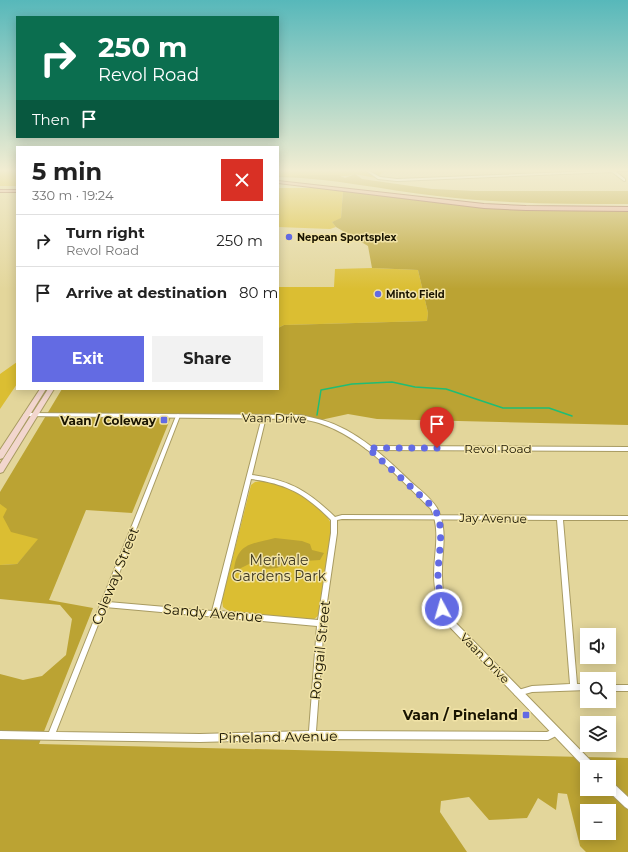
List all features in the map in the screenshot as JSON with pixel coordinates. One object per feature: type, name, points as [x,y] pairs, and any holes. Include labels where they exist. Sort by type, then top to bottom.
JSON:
[{"type":"main road","points":[[0,456],[42,390]]},
{"type":"main road","points":[[0,470],[51,390]]},
{"type":"street","name":"Vaan Drive","points":[[26,415],[264,417],[313,419],[335,426],[368,448],[434,508],[440,517],[440,553],[438,575],[442,609],[449,621],[584,760]]},
{"type":"street","name":"Coleway Street","points":[[51,736],[178,416]]},
{"type":"street","points":[[215,613],[264,417]]},
{"type":"street","name":"Revol Road","points":[[368,448],[628,449]]},
{"type":"street","points":[[250,477],[274,480],[291,486],[322,507],[334,519]]},
{"type":"street","name":"Jay Avenue","points":[[334,519],[342,517],[628,518]]},
{"type":"street","points":[[560,518],[574,687]]},
{"type":"street","name":"Rongail Street","points":[[312,735],[321,623],[334,533],[334,519]]},
{"type":"street","name":"Sandy Avenue","points":[[104,604],[321,623]]},
{"type":"street","points":[[518,692],[532,689],[580,687]]},
{"type":"street","points":[[616,688],[628,688]]},
{"type":"street","name":"Pineland Avenue","points":[[0,735],[200,738],[312,735],[548,736],[555,732]]},
{"type":"street","points":[[616,792],[628,804]]},
{"type":"green space","points":[[279,210],[342,210],[341,219],[332,222],[336,227],[330,229],[279,227]]},
{"type":"green space","points":[[372,268],[418,270],[428,313],[427,321],[284,325],[279,328],[279,287],[334,287],[335,269]]},
{"type":"green space","points":[[16,363],[16,385],[0,409],[0,374]]},
{"type":"green space","name":"Merivale Gardens Park","points":[[262,481],[283,485],[300,493],[324,513],[332,525],[319,615],[313,620],[230,612],[223,607],[222,600],[251,485],[255,482]]},
{"type":"green space","points":[[0,504],[4,505],[39,539],[17,564],[0,565]]},
{"type":"shaded area","points":[[342,210],[628,211],[628,425],[377,419],[348,414],[316,421],[171,417],[132,513],[86,510],[49,600],[93,608],[39,744],[628,758],[628,852],[586,852],[580,846],[567,794],[558,793],[556,810],[538,798],[527,818],[489,820],[469,797],[441,801],[440,812],[467,852],[0,852],[0,674],[23,680],[42,676],[66,655],[72,619],[60,605],[0,599],[0,565],[17,564],[38,539],[11,532],[3,517],[7,509],[0,504],[0,492],[61,390],[279,390],[279,328],[284,325],[427,321],[428,313],[418,270],[372,268],[368,246],[336,227],[332,222],[341,218]]},
{"type":"shaded area","points":[[275,538],[302,541],[310,544],[312,550],[324,553],[320,560],[291,562],[277,568],[267,569],[251,563],[234,570],[238,554],[247,546]]},
{"type":"waterway","points":[[317,415],[321,390],[352,384],[392,382],[415,387],[446,389],[503,408],[549,408],[572,416]]},
{"type":"place","name":"Nepean Sportsplex","points":[[289,237]]},
{"type":"place","name":"Minto Field","points":[[378,294]]},
{"type":"place","name":"Vaan / Coleway","points":[[164,420]]},
{"type":"place","name":"Vaan / Pineland","points":[[526,715]]},
{"type":"route","points":[[437,448],[368,448],[434,508],[440,517],[440,553],[438,575],[442,609]]}]
